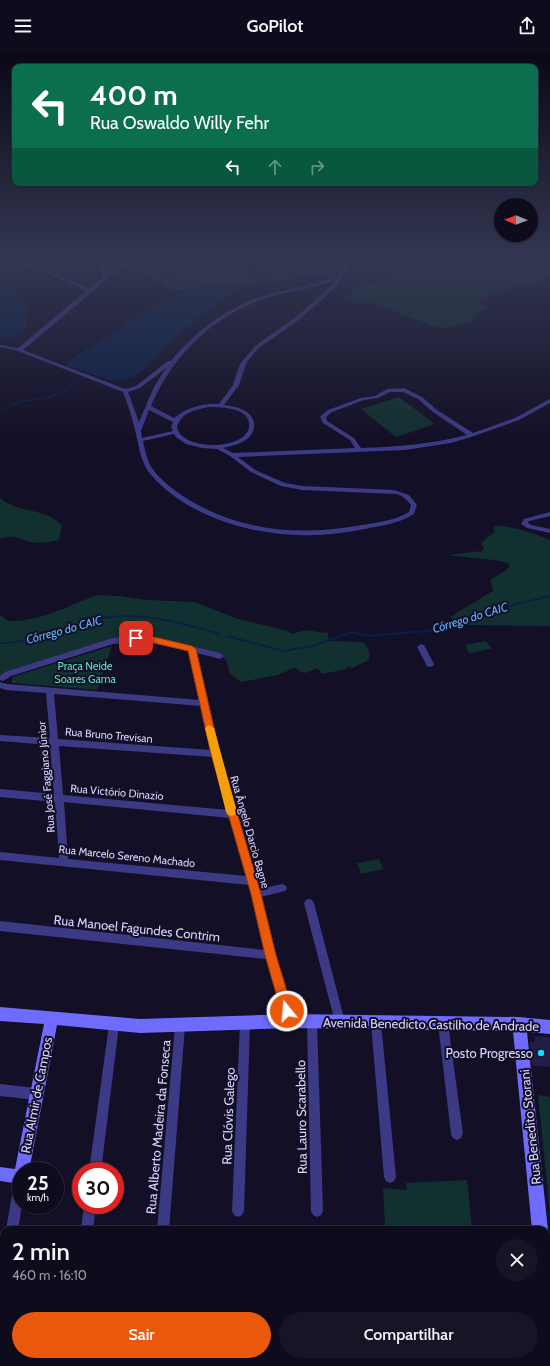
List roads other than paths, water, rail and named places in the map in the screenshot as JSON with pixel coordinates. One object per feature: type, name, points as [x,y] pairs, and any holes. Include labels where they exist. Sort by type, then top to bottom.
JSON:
[{"type":"main road","name":"Avenida Benedicto Castilho de Andrade","points":[[0,1014],[114,1025],[180,1026],[312,1021],[519,1024],[550,1027]]},
{"type":"main road","name":"Rua Almir de Campos","points":[[24,1162],[51,1020]]},
{"type":"main road","name":"Rua Benedito Storani","points":[[519,1024],[540,1226]]},
{"type":"main road","points":[[0,1174],[12,1175]]},
{"type":"street","points":[[19,350],[58,317]]},
{"type":"street","points":[[0,346],[19,350],[125,391],[138,387],[179,355],[214,323],[223,317]]},
{"type":"street","points":[[221,405],[236,385],[244,362],[257,347],[299,317]]},
{"type":"street","points":[[138,431],[160,382],[170,365],[179,355]]},
{"type":"street","points":[[359,450],[352,439],[325,422],[324,417],[330,411],[364,399],[376,397],[389,390],[404,390],[420,398],[472,435]]},
{"type":"street","points":[[125,391],[138,431],[143,457],[154,474],[170,489],[190,504],[210,514],[270,531],[291,533],[352,530],[385,523],[406,517],[412,513],[414,505],[409,497],[400,492],[302,488],[283,485],[253,471],[232,455],[218,447]]},
{"type":"street","points":[[232,455],[405,448],[451,441],[517,419],[550,401]]},
{"type":"street","points":[[209,405],[221,405],[242,410],[249,416],[252,422],[252,428],[248,435],[241,441],[231,445],[218,447],[196,446],[182,440],[175,432],[174,426],[176,421],[188,410],[209,405]]},
{"type":"street","points":[[148,407],[176,421]]},
{"type":"street","points":[[140,440],[175,432]]},
{"type":"street","points":[[550,514],[526,520],[524,524],[529,528],[550,531]]},
{"type":"street","points":[[203,703],[6,687],[1,681],[8,674],[62,656],[121,639],[136,638],[154,640],[220,656]]},
{"type":"street","points":[[421,647],[431,665]]},
{"type":"street","name":"Rua Ângelo Darcio Bagne","points":[[192,649],[203,703],[216,754],[256,894],[270,955],[290,1021]]},
{"type":"street","name":"Rua José Faggiano Júnior","points":[[50,691],[64,861]]},
{"type":"street","name":"Rua Bruno Trevisan","points":[[0,738],[216,754]]},
{"type":"street","name":"Rua Victório Dinazio","points":[[0,793],[232,814]]},
{"type":"street","name":"Rua Marcelo Sereno Machado","points":[[0,856],[64,861],[252,881]]},
{"type":"street","points":[[256,894],[282,888]]},
{"type":"street","points":[[309,903],[340,1022]]},
{"type":"street","name":"Rua Manoel Fagundes Contrim","points":[[0,926],[270,955]]},
{"type":"street","name":"Rua Lauro Scarabello","points":[[312,1021],[317,1211]]},
{"type":"street","name":"Rua Clóvis Galego","points":[[238,1211],[245,1023]]},
{"type":"street","points":[[376,1023],[390,1178]]},
{"type":"street","points":[[442,1023],[457,1134]]},
{"type":"street","points":[[95,1162],[114,1025]]},
{"type":"street","name":"Rua Alberto Madeira da Fonseca","points":[[163,1226],[180,1026]]},
{"type":"street","points":[[0,1090],[36,1094]]},
{"type":"street","points":[[13,1226],[15,1214]]},
{"type":"street","points":[[87,1226],[89,1214]]},
{"type":"water","points":[[0,317],[27,317],[26,325],[22,333],[0,341]]},
{"type":"water","points":[[136,317],[200,317],[172,340],[157,357],[133,378],[113,381],[71,367],[66,362],[110,335]]},
{"type":"waterway","points":[[66,389],[83,377]]},
{"type":"waterway","points":[[0,410],[22,401],[47,398],[66,389]]},
{"type":"waterway","name":"Córrego do CAIC","points":[[227,636],[284,651],[312,646],[352,632],[367,636],[439,630],[501,608],[550,596]]},
{"type":"waterway","name":"Córrego do CAIC","points":[[0,643],[24,641],[98,619],[130,616],[160,619],[221,634]]},
{"type":"place","name":"Posto Progresso","points":[[541,1053]]},
{"type":"park label","name":"Praça Neide Soares Gama","points":[[85,672]]}]
